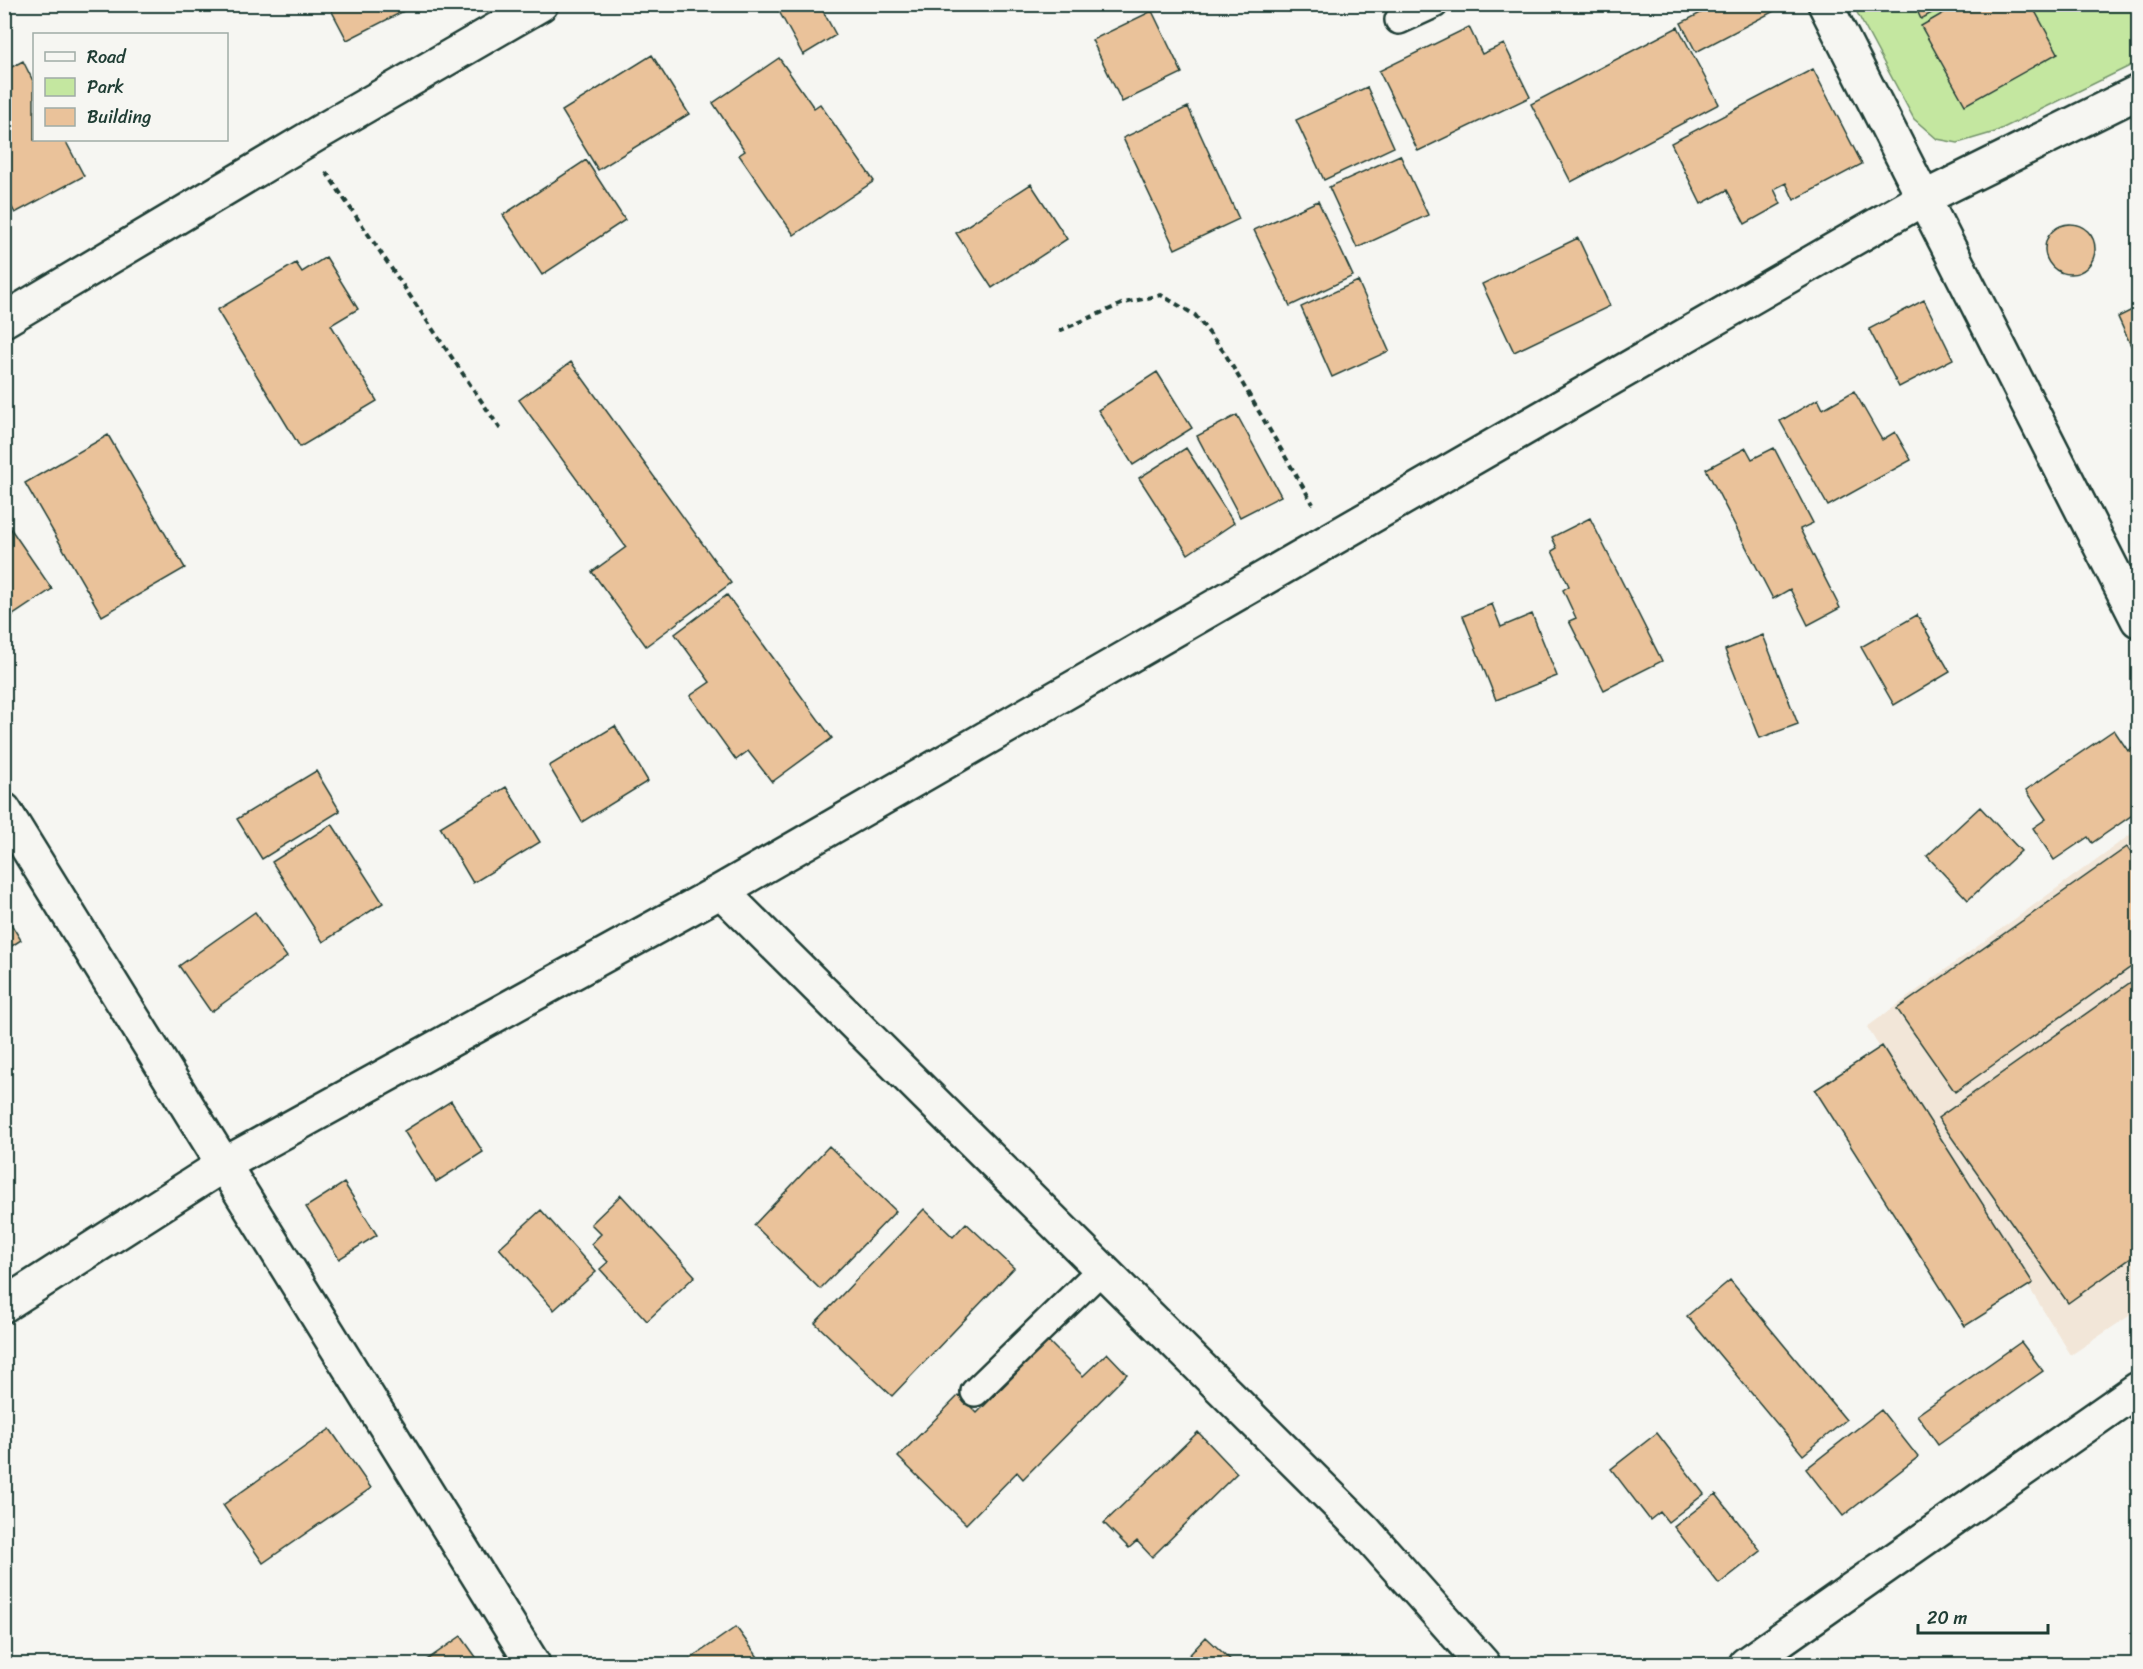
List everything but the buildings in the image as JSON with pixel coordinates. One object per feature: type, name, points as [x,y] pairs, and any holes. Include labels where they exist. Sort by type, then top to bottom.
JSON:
[{"type":"street","points":[[4,320],[541,4]]},
{"type":"street","points":[[1825,4],[2139,620]]},
{"type":"street","points":[[4,1305],[223,1165],[721,891],[1924,198],[2139,92]]},
{"type":"street","points":[[4,810],[534,1665]]},
{"type":"street","points":[[721,891],[1365,1531],[1483,1665]]},
{"type":"street","points":[[1746,1665],[2139,1389]]},
{"type":"lane","points":[[1399,20],[1434,4]]},
{"type":"lane","points":[[975,1392],[1102,1269]]},
{"type":"path","points":[[305,141],[501,430]]},
{"type":"path","points":[[1059,331],[1124,303],[1161,295],[1195,315],[1224,352],[1334,539]]},
{"type":"shaded area","points":[[2138,829],[2138,1310],[2071,1355],[1867,1027]]},
{"type":"green space","points":[[1853,5],[2138,5],[2138,62],[1995,132],[1958,143],[1937,139],[1914,119]]}]
